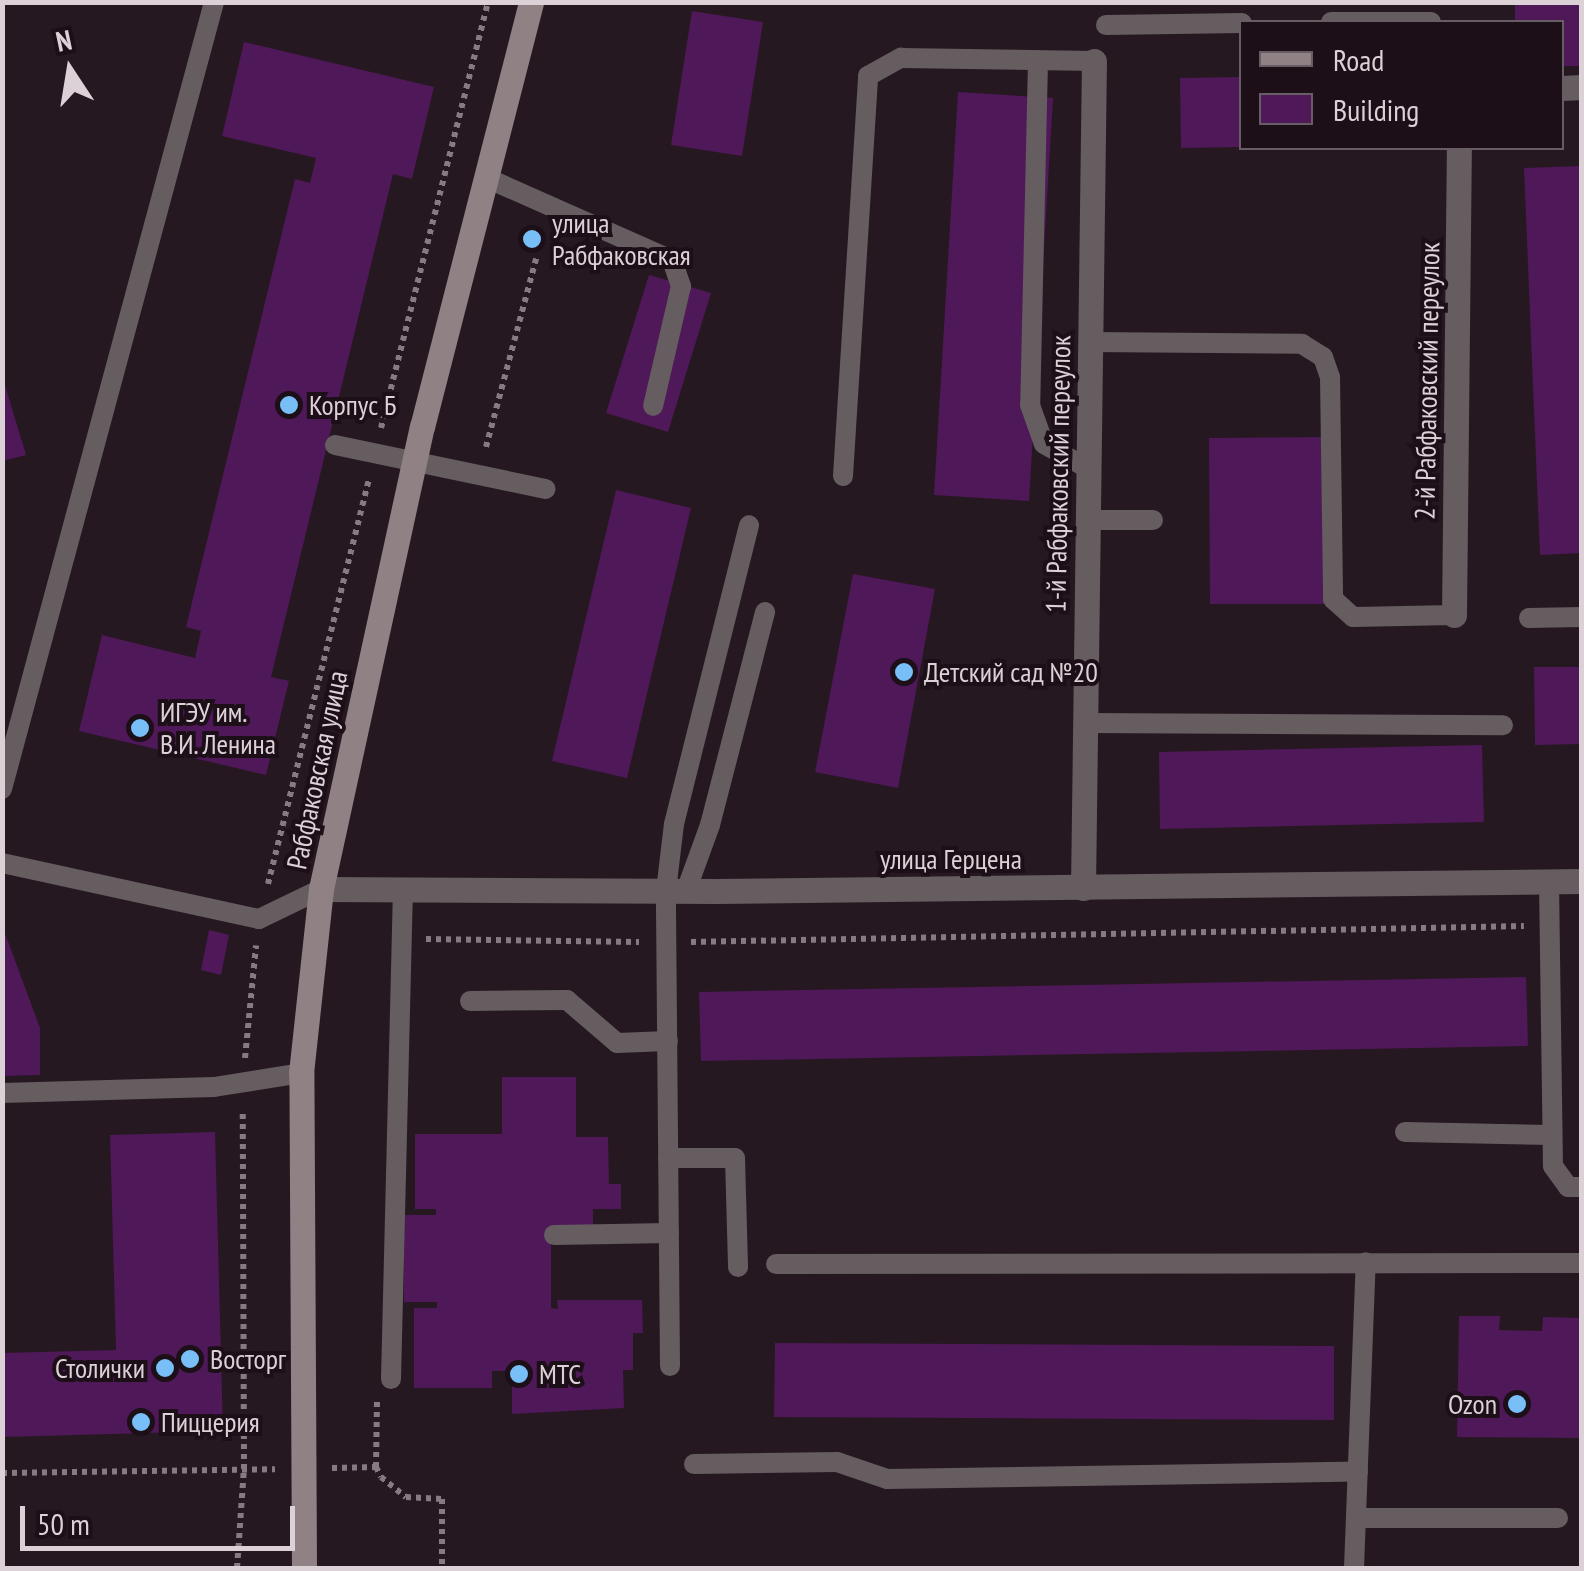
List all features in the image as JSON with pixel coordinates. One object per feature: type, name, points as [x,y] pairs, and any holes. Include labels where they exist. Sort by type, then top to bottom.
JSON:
[{"type":"main road","name":"Рабфаковская улица","points":[[304,1568],[301,1073],[321,890],[422,426],[489,179],[530,2]]},
{"type":"street","name":"1-й Рабфаковский переулок","points":[[1083,888],[1094,61]]},
{"type":"street","name":"2-й Рабфаковский переулок","points":[[1454,615],[1459,150]]},
{"type":"street","name":"улица Герцена","points":[[321,890],[676,891],[1582,881]]},
{"type":"lane","points":[[2,790],[214,2]]},
{"type":"lane","points":[[1106,25],[1239,24]]},
{"type":"lane","points":[[843,476],[868,76],[901,58],[1094,61]]},
{"type":"lane","points":[[1038,61],[1030,405],[1044,444],[1088,470]]},
{"type":"lane","points":[[489,179],[672,260],[681,286],[653,406]]},
{"type":"lane","points":[[1090,342],[1302,344],[1323,357],[1330,377],[1333,599],[1353,617],[1454,615]]},
{"type":"lane","points":[[335,445],[545,489]]},
{"type":"lane","points":[[1088,520],[1154,520]]},
{"type":"lane","points":[[670,1366],[667,942],[676,891],[674,824],[748,526]]},
{"type":"lane","points":[[676,891],[710,825],[764,612]]},
{"type":"lane","points":[[1529,618],[1582,617]]},
{"type":"lane","points":[[1085,723],[1503,726]]},
{"type":"lane","points":[[2,864],[259,919],[321,890]]},
{"type":"lane","points":[[1549,882],[1553,1166],[1568,1187],[1582,1187]]},
{"type":"lane","points":[[384,1384],[403,890]]},
{"type":"lane","points":[[470,1001],[567,1000],[617,1043],[668,1040]]},
{"type":"lane","points":[[2,1093],[214,1087],[301,1073]]},
{"type":"lane","points":[[1405,1132],[1552,1135]]},
{"type":"lane","points":[[668,1158],[735,1158],[738,1268]]},
{"type":"lane","points":[[554,1236],[669,1233]]},
{"type":"lane","points":[[1354,1568],[1366,1262]]},
{"type":"lane","points":[[776,1264],[1582,1263]]},
{"type":"lane","points":[[694,1464],[837,1462],[887,1479],[1358,1472]]},
{"type":"lane","points":[[1356,1518],[1558,1518]]},
{"type":"path","points":[[471,442],[488,447],[536,258]]},
{"type":"path","points":[[384,417],[422,426]]},
{"type":"path","points":[[402,939],[667,942],[1550,925]]},
{"type":"path","points":[[384,1384],[376,1468],[388,1486],[406,1497],[442,1499],[442,1568]]},
{"type":"path","points":[[2,1472],[244,1469],[236,1568]]},
{"type":"building","points":[[1515,2],[1582,2],[1582,66],[1564,66],[1564,20],[1515,20]]},
{"type":"building","points":[[692,11],[763,22],[742,156],[671,145]]},
{"type":"building","name":"Корпус Б","points":[[244,42],[434,87],[412,179],[393,174],[271,677],[289,681],[266,775],[79,731],[102,635],[195,658],[201,631],[186,627],[295,179],[310,183],[316,158],[222,136]]},
{"type":"building","points":[[1239,77],[1239,147],[1181,148],[1180,78]]},
{"type":"building","points":[[958,92],[1053,98],[1029,501],[934,495]]},
{"type":"building","points":[[1582,166],[1582,553],[1540,555],[1524,168]]},
{"type":"building","points":[[649,275],[711,293],[668,432],[606,413]]},
{"type":"building","points":[[2,375],[26,455],[2,461]]},
{"type":"building","points":[[1325,437],[1326,604],[1210,604],[1209,438]]},
{"type":"building","points":[[616,490],[691,508],[627,778],[552,761]]},
{"type":"building","points":[[853,574],[935,589],[898,788],[815,772]]},
{"type":"building","points":[[1534,667],[1582,667],[1582,744],[1535,745]]},
{"type":"building","points":[[1482,745],[1484,822],[1160,829],[1159,752]]},
{"type":"building","points":[[3,928],[40,1028],[40,1075],[2,1076]]},
{"type":"building","points":[[209,930],[229,935],[221,975],[201,970]]},
{"type":"building","points":[[1526,977],[1528,1046],[701,1061],[699,992]]},
{"type":"building","points":[[502,1077],[576,1077],[576,1137],[608,1137],[609,1184],[621,1184],[621,1209],[593,1209],[593,1230],[551,1231],[551,1308],[558,1309],[557,1300],[642,1300],[643,1333],[633,1333],[633,1370],[623,1370],[624,1408],[512,1414],[512,1371],[492,1371],[492,1388],[414,1388],[414,1308],[437,1308],[437,1302],[404,1302],[404,1215],[436,1215],[436,1209],[415,1209],[415,1134],[502,1134]]},
{"type":"building","points":[[215,1132],[223,1431],[2,1437],[2,1353],[116,1350],[110,1135]]},
{"type":"building","points":[[1459,1316],[1500,1316],[1499,1330],[1542,1331],[1543,1317],[1582,1318],[1582,1438],[1457,1437]]},
{"type":"building","points":[[775,1343],[1334,1346],[1334,1420],[774,1417]]},
{"type":"place","name":"улица Рабфаковская","points":[[532,239]]},
{"type":"place","name":"Корпус Б","points":[[289,405]]},
{"type":"place","name":"Детский сад №20","points":[[904,672]]},
{"type":"place","name":"ИГЭУ им. В.И. Ленина","points":[[140,728]]},
{"type":"place","name":"Восторг","points":[[190,1359]]},
{"type":"place","name":"Столички","points":[[165,1368]]},
{"type":"place","name":"МТС","points":[[519,1374]]},
{"type":"place","name":"Ozon","points":[[1517,1404]]},
{"type":"place","name":"Пиццерия","points":[[141,1422]]}]
